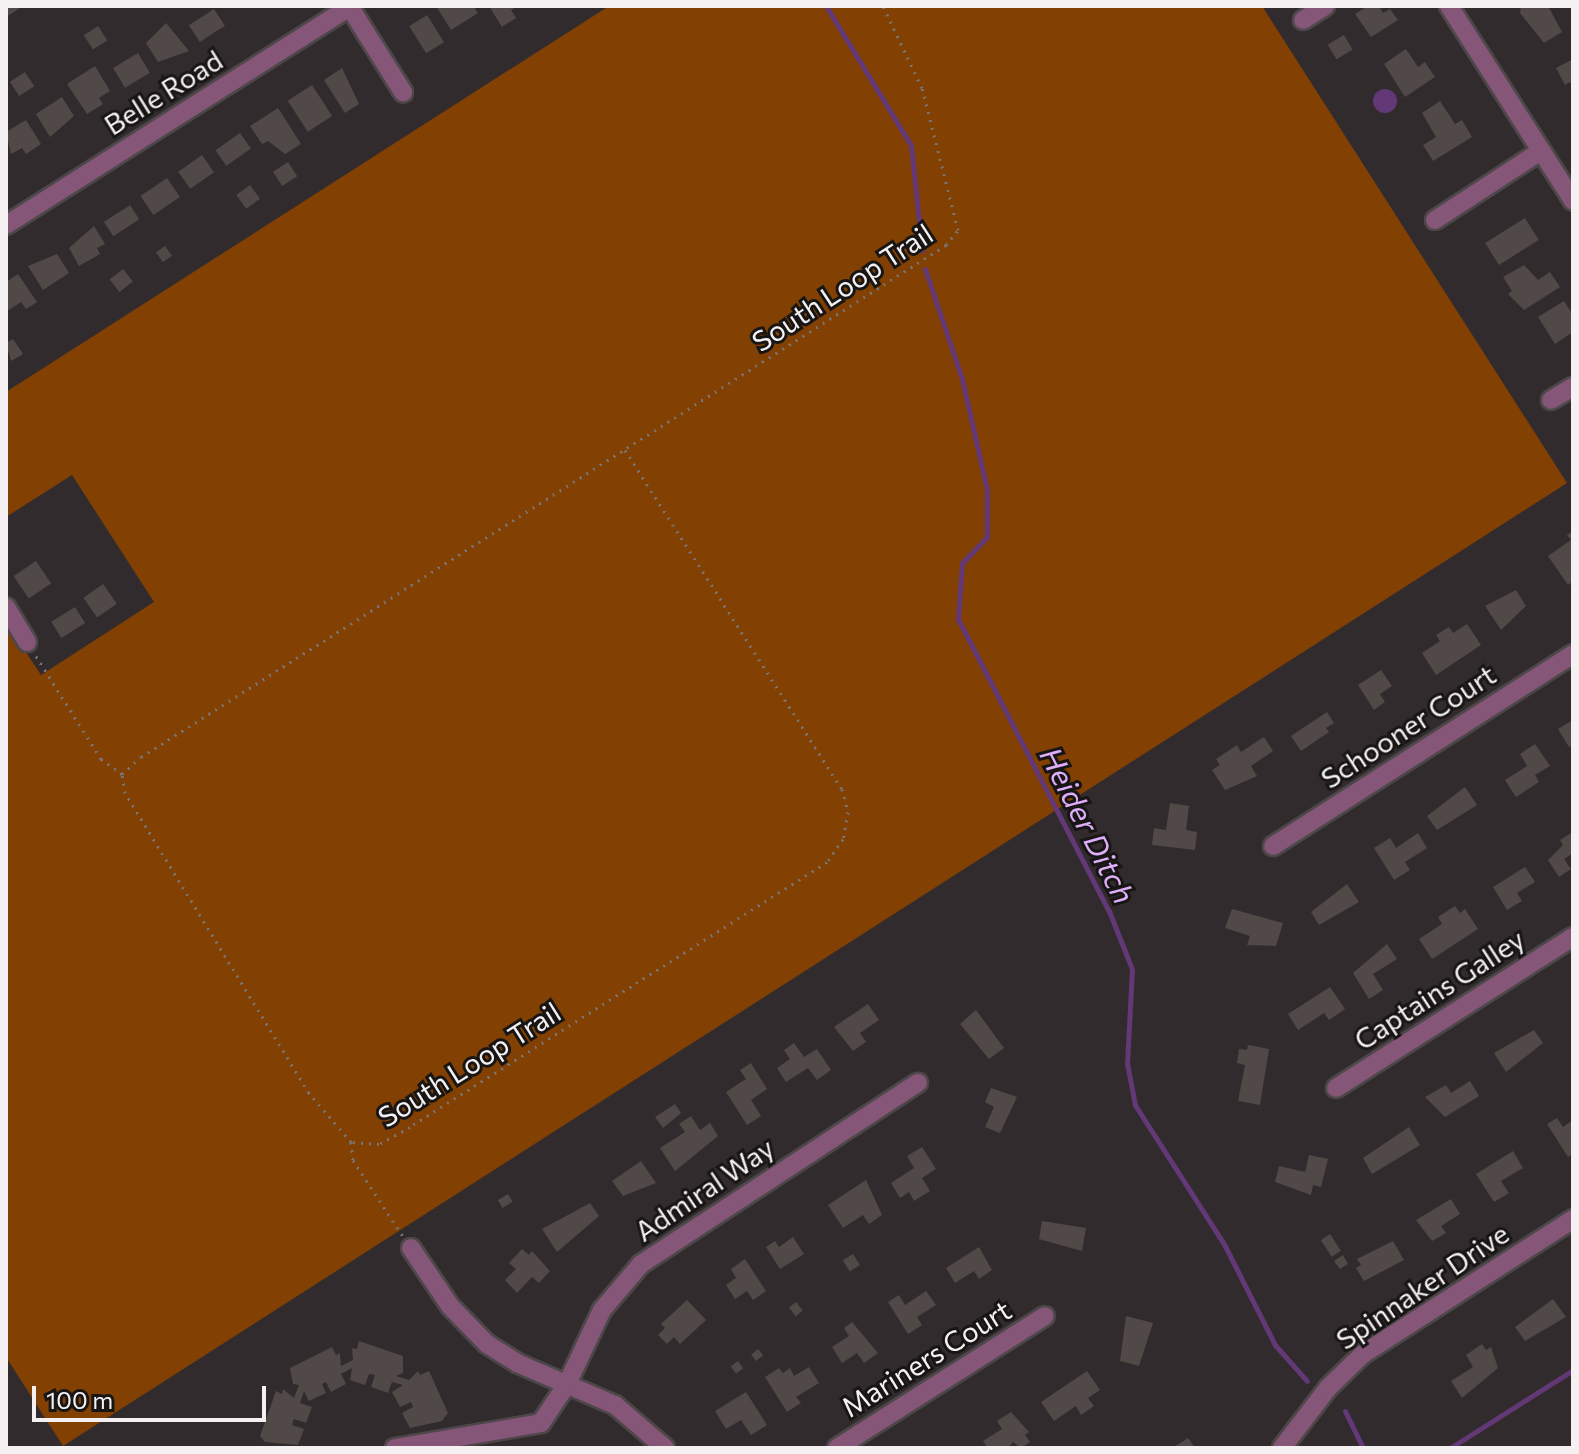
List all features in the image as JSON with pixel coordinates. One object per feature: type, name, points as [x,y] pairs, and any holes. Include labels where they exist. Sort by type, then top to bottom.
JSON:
[{"type":"street","points":[[350,6],[403,92]]},
{"type":"street","name":"Belle Road","points":[[6,225],[350,6]]},
{"type":"street","points":[[1303,20],[1325,6]]},
{"type":"street","points":[[1449,6],[1573,201]]},
{"type":"street","points":[[1435,220],[1541,151]]},
{"type":"street","points":[[1551,400],[1573,387]]},
{"type":"street","points":[[6,607],[27,642]]},
{"type":"street","name":"Schooner Court","points":[[1273,846],[1573,654]]},
{"type":"street","name":"Captains Galley","points":[[1336,1088],[1573,937]]},
{"type":"street","name":"Admiral Way","points":[[395,1448],[530,1428],[547,1418],[602,1310],[641,1264],[918,1083]]},
{"type":"street","name":"Spinnaker Drive","points":[[1282,1448],[1363,1354],[1573,1219]]},
{"type":"street","points":[[411,1248],[474,1332],[517,1363],[637,1419],[665,1448]]},
{"type":"street","name":"Mariners Court","points":[[837,1448],[1045,1316]]},
{"type":"path","name":"South Loop Trail","points":[[625,450],[842,789],[848,812],[843,839],[827,862],[410,1127],[379,1144],[351,1142],[309,1093],[125,793],[122,774],[141,757],[625,450],[901,275],[958,230],[922,88],[883,6]]},
{"type":"path","points":[[27,642],[101,759],[122,774]]},
{"type":"path","points":[[351,1142],[353,1160],[411,1248]]},
{"type":"shaded area","points":[[609,6],[1262,6],[1567,483],[63,1446],[6,1357],[6,622],[41,675],[154,602],[72,475],[6,517],[6,392]]},
{"type":"shaded area","points":[[1385,89],[1396,96],[1397,101],[1390,112],[1385,113],[1374,106],[1373,101],[1380,90]]},
{"type":"building","points":[[6,6],[18,6],[20,8],[6,17]]},
{"type":"building","points":[[436,6],[473,6],[478,13],[451,30]]},
{"type":"building","points":[[489,6],[518,6],[511,10],[516,18],[502,27]]},
{"type":"building","points":[[1368,6],[1379,6],[1383,13],[1390,9],[1398,20],[1371,37],[1355,14]]},
{"type":"building","points":[[1521,6],[1548,6],[1562,32],[1544,43],[1520,13]]},
{"type":"building","points":[[214,9],[225,26],[200,42],[189,25]]},
{"type":"building","points":[[427,15],[444,42],[426,53],[409,26]]},
{"type":"building","points":[[166,23],[189,51],[158,62],[146,43]]},
{"type":"building","points":[[98,26],[107,40],[93,50],[84,35]]},
{"type":"building","points":[[1344,35],[1353,50],[1336,59],[1328,45]]},
{"type":"building","points":[[1406,49],[1418,67],[1425,62],[1435,77],[1405,97],[1384,64]]},
{"type":"building","points":[[138,53],[150,73],[125,88],[113,68]]},
{"type":"building","points":[[1573,59],[1573,87],[1570,82],[1565,85],[1556,68]]},
{"type":"building","points":[[95,66],[110,91],[99,98],[103,104],[87,114],[67,84]]},
{"type":"building","points":[[342,68],[359,104],[345,113],[324,80]]},
{"type":"building","points":[[25,72],[34,86],[19,96],[10,82]]},
{"type":"building","points":[[312,85],[332,116],[308,132],[288,101]]},
{"type":"building","points":[[62,97],[74,116],[50,137],[36,114]]},
{"type":"building","points":[[1440,101],[1455,124],[1462,120],[1472,137],[1433,161],[1423,145],[1436,137],[1422,113]]},
{"type":"building","points":[[278,108],[301,144],[285,154],[268,141],[262,144],[250,126]]},
{"type":"building","points":[[26,120],[41,144],[26,154],[22,148],[11,154],[6,132]]},
{"type":"building","points":[[240,133],[251,149],[226,166],[215,150]]},
{"type":"building","points":[[202,155],[214,172],[190,189],[178,172]]},
{"type":"building","points":[[288,162],[297,176],[282,186],[273,172]]},
{"type":"building","points":[[167,178],[180,197],[153,215],[140,196]]},
{"type":"building","points":[[250,185],[260,199],[246,209],[236,195]]},
{"type":"building","points":[[130,205],[139,219],[113,236],[104,222]]},
{"type":"building","points":[[1525,218],[1539,240],[1499,265],[1485,243]]},
{"type":"building","points":[[94,226],[105,244],[97,248],[100,254],[79,266],[69,248]]},
{"type":"building","points":[[165,246],[172,256],[163,262],[156,252]]},
{"type":"building","points":[[57,254],[69,273],[43,290],[28,266]]},
{"type":"building","points":[[1524,265],[1538,280],[1550,272],[1560,287],[1524,310],[1508,294],[1512,291],[1503,277]]},
{"type":"building","points":[[123,269],[133,282],[119,292],[110,279]]},
{"type":"building","points":[[18,274],[37,302],[26,309],[21,302],[7,311],[6,282]]},
{"type":"building","points":[[1564,301],[1573,315],[1573,332],[1555,344],[1538,317]]},
{"type":"building","points":[[13,339],[23,354],[11,361],[6,343]]},
{"type":"building","points":[[1573,531],[1573,581],[1568,585],[1548,556],[1571,540],[1567,535]]},
{"type":"building","points":[[36,561],[51,583],[29,598],[14,576]]},
{"type":"building","points":[[103,584],[117,604],[97,617],[83,598]]},
{"type":"building","points":[[1516,590],[1526,606],[1501,630],[1485,606]]},
{"type":"building","points":[[75,607],[85,623],[61,638],[51,622]]},
{"type":"building","points":[[1467,624],[1481,645],[1436,675],[1422,653],[1440,641],[1436,635],[1449,627],[1453,633]]},
{"type":"building","points":[[1381,670],[1392,686],[1380,694],[1385,702],[1374,710],[1358,685]]},
{"type":"building","points":[[1327,712],[1334,723],[1326,728],[1329,732],[1301,751],[1291,736]]},
{"type":"building","points":[[1573,720],[1573,745],[1569,747],[1558,729]]},
{"type":"building","points":[[1264,737],[1273,751],[1251,766],[1257,776],[1225,790],[1212,770],[1220,765],[1216,759],[1237,745],[1241,752]]},
{"type":"building","points":[[1535,744],[1550,766],[1535,775],[1539,782],[1516,797],[1505,780],[1527,766],[1520,754]]},
{"type":"building","points":[[1465,787],[1477,805],[1437,830],[1427,816]]},
{"type":"building","points":[[1170,803],[1189,806],[1186,830],[1197,832],[1195,850],[1152,845],[1154,828],[1166,830]]},
{"type":"building","points":[[1573,832],[1573,853],[1564,859],[1571,869],[1559,877],[1548,860],[1563,845],[1560,840]]},
{"type":"building","points":[[1418,833],[1427,848],[1405,862],[1410,870],[1394,880],[1374,848],[1390,838],[1396,848]]},
{"type":"building","points":[[1525,867],[1535,882],[1517,893],[1522,901],[1507,910],[1493,887]]},
{"type":"building","points":[[1347,884],[1359,902],[1319,925],[1311,912]]},
{"type":"building","points":[[1455,906],[1460,913],[1465,909],[1478,929],[1432,959],[1419,939],[1442,924],[1438,917]]},
{"type":"building","points":[[1232,909],[1283,923],[1276,946],[1247,945],[1250,936],[1225,928]]},
{"type":"building","points":[[1387,944],[1397,959],[1373,974],[1383,990],[1369,999],[1353,973]]},
{"type":"building","points":[[1330,987],[1345,1009],[1329,1020],[1324,1013],[1298,1030],[1288,1014]]},
{"type":"building","points":[[868,1004],[879,1020],[860,1033],[866,1042],[853,1051],[834,1027]]},
{"type":"building","points":[[976,1010],[1004,1048],[989,1059],[960,1024]]},
{"type":"building","points":[[1534,1030],[1543,1043],[1506,1072],[1494,1053]]},
{"type":"building","points":[[794,1043],[804,1057],[817,1049],[831,1070],[817,1080],[808,1068],[786,1082],[777,1068],[790,1059],[784,1050]]},
{"type":"building","points":[[1248,1045],[1269,1049],[1260,1105],[1238,1101],[1245,1065],[1237,1063],[1239,1049],[1247,1050]]},
{"type":"building","points":[[751,1063],[767,1089],[751,1100],[761,1116],[747,1125],[726,1092],[746,1079],[740,1070]]},
{"type":"building","points":[[1470,1081],[1479,1096],[1445,1117],[1425,1097],[1446,1085],[1451,1093]]},
{"type":"building","points":[[991,1088],[1017,1097],[1000,1133],[985,1127],[994,1107],[985,1102]]},
{"type":"building","points":[[675,1104],[681,1113],[663,1128],[655,1117]]},
{"type":"building","points":[[691,1116],[700,1130],[710,1123],[718,1136],[675,1171],[660,1148],[685,1132],[679,1124]]},
{"type":"building","points":[[1557,1118],[1563,1127],[1573,1120],[1573,1154],[1568,1157],[1547,1124]]},
{"type":"building","points":[[1409,1127],[1420,1145],[1372,1174],[1363,1158]]},
{"type":"building","points":[[922,1147],[936,1169],[922,1178],[930,1191],[914,1201],[909,1192],[900,1198],[891,1183],[914,1168],[907,1156]]},
{"type":"building","points":[[1513,1151],[1523,1168],[1501,1181],[1509,1193],[1494,1202],[1476,1174]]},
{"type":"building","points":[[1309,1155],[1328,1159],[1321,1187],[1313,1185],[1311,1195],[1275,1182],[1279,1166],[1305,1172]]},
{"type":"building","points":[[641,1161],[656,1183],[623,1196],[612,1181]]},
{"type":"building","points":[[866,1180],[882,1215],[869,1224],[863,1215],[843,1228],[828,1205]]},
{"type":"building","points":[[508,1194],[513,1202],[503,1208],[498,1200]]},
{"type":"building","points":[[1451,1199],[1460,1214],[1441,1226],[1446,1233],[1432,1241],[1416,1220]]},
{"type":"building","points":[[590,1203],[599,1216],[557,1252],[542,1229]]},
{"type":"building","points":[[1042,1221],[1086,1228],[1082,1251],[1039,1239]]},
{"type":"building","points":[[1330,1234],[1341,1251],[1332,1257],[1321,1240]]},
{"type":"building","points":[[793,1237],[804,1254],[780,1269],[766,1247],[775,1241],[779,1247]]},
{"type":"building","points":[[1393,1241],[1404,1260],[1364,1281],[1356,1268],[1361,1265],[1357,1259]]},
{"type":"building","points":[[979,1247],[992,1270],[979,1279],[974,1271],[955,1283],[946,1268]]},
{"type":"building","points":[[522,1249],[529,1255],[532,1251],[550,1271],[539,1283],[532,1277],[517,1293],[505,1280],[516,1269],[509,1263]]},
{"type":"building","points":[[853,1254],[860,1265],[850,1271],[843,1260]]},
{"type":"building","points":[[1343,1255],[1348,1264],[1340,1269],[1334,1261]]},
{"type":"building","points":[[745,1259],[766,1291],[753,1300],[747,1291],[735,1299],[726,1285],[736,1278],[731,1269]]},
{"type":"building","points":[[926,1291],[936,1305],[917,1317],[922,1325],[908,1334],[888,1302],[899,1295],[905,1305]]},
{"type":"building","points":[[1553,1299],[1566,1317],[1525,1341],[1515,1327]]},
{"type":"building","points":[[687,1300],[706,1320],[680,1344],[674,1337],[667,1344],[658,1335],[665,1328],[661,1324]]},
{"type":"building","points":[[796,1302],[803,1311],[796,1316],[789,1308]]},
{"type":"building","points":[[1126,1316],[1153,1323],[1139,1366],[1120,1361]]},
{"type":"building","points":[[852,1322],[878,1353],[864,1363],[857,1353],[842,1363],[832,1347],[849,1336],[844,1328]]},
{"type":"building","points":[[359,1341],[403,1356],[403,1373],[396,1376],[409,1380],[418,1371],[420,1375],[429,1371],[448,1413],[442,1421],[410,1428],[402,1413],[413,1407],[411,1402],[400,1407],[392,1392],[403,1385],[392,1382],[388,1393],[371,1387],[375,1375],[369,1374],[365,1385],[350,1380],[352,1368],[341,1374],[346,1384],[331,1392],[326,1382],[322,1384],[326,1393],[309,1401],[304,1391],[300,1403],[312,1407],[306,1423],[294,1419],[292,1425],[304,1429],[298,1445],[265,1442],[260,1436],[276,1391],[282,1394],[283,1389],[294,1398],[299,1385],[293,1384],[290,1368],[332,1347],[336,1355],[340,1353],[341,1366],[353,1360],[352,1348],[357,1349]]},
{"type":"building","points":[[1482,1344],[1486,1350],[1491,1347],[1498,1368],[1462,1398],[1451,1381],[1473,1367],[1466,1355]]},
{"type":"building","points":[[758,1349],[763,1355],[756,1361],[751,1355]]},
{"type":"building","points":[[738,1361],[743,1368],[736,1374],[731,1366]]},
{"type":"building","points":[[809,1367],[819,1383],[796,1397],[801,1403],[787,1412],[765,1377],[779,1368],[783,1373],[790,1368],[794,1376]]},
{"type":"building","points":[[1087,1371],[1100,1390],[1088,1398],[1094,1406],[1081,1415],[1076,1406],[1054,1421],[1041,1402]]},
{"type":"building","points":[[746,1392],[767,1425],[751,1435],[741,1420],[726,1429],[715,1411]]},
{"type":"building","points":[[1011,1412],[1029,1432],[1025,1435],[1030,1442],[1021,1448],[1013,1442],[1008,1448],[988,1448],[983,1441],[1002,1429],[997,1421]]},
{"type":"building","points":[[1188,1438],[1195,1448],[1167,1448],[1174,1447]]},
{"type":"waterway","name":"Heider Ditch","points":[[826,6],[911,145],[922,250]]},
{"type":"waterway","name":"Heider Ditch","points":[[925,269],[962,379],[987,490],[987,537],[962,563],[958,619],[1109,911],[1132,969],[1127,1063],[1135,1105],[1225,1246],[1275,1345],[1307,1381]]},
{"type":"waterway","name":"Heider Ditch","points":[[1450,1448],[1573,1370]]},
{"type":"waterway","name":"Heider Ditch","points":[[1345,1411],[1363,1448]]}]
